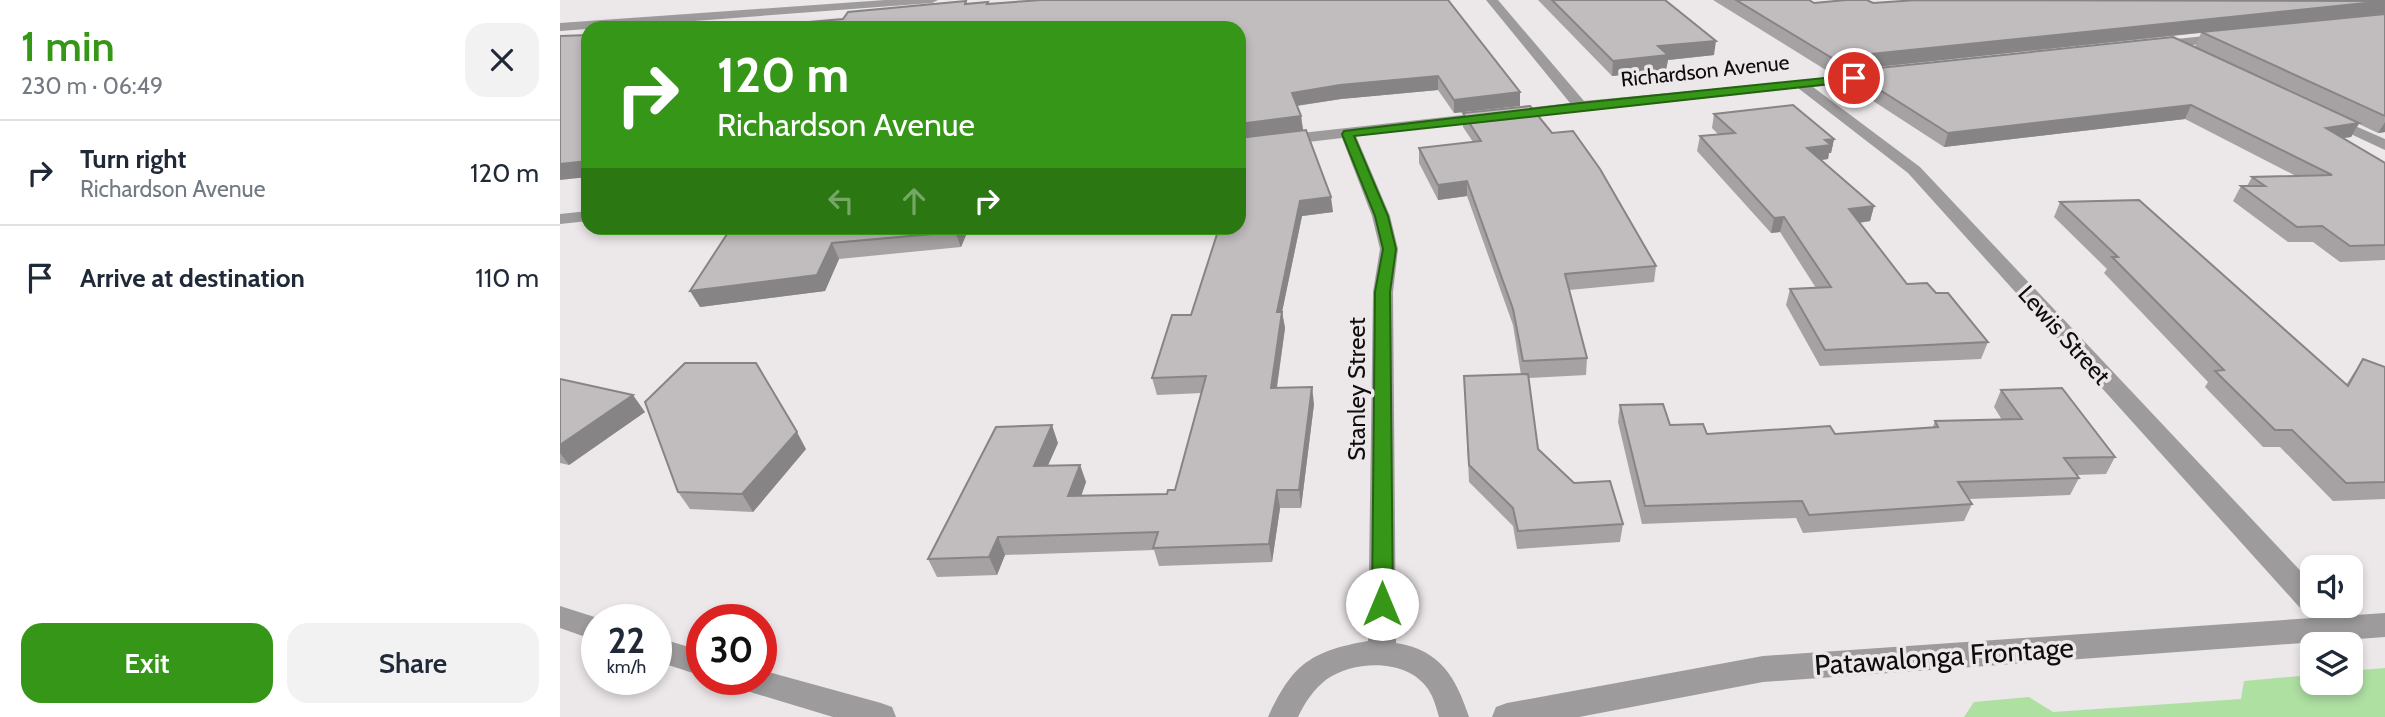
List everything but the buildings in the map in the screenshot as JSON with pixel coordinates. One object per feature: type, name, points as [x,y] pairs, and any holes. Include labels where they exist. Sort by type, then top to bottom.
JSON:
[{"type":"street","points":[[643,21],[932,0]]},
{"type":"street","points":[[1492,0],[1580,106]]},
{"type":"street","points":[[560,27],[581,25]]},
{"type":"street","points":[[2144,46],[2238,36]]},
{"type":"street","points":[[2171,43],[2196,55]]},
{"type":"street","name":"Richardson Avenue","points":[[1246,144],[1580,106],[1897,74]]},
{"type":"street","name":"Lewis Street","points":[[1801,84],[1914,170],[2300,590]]},
{"type":"street","points":[[2322,115],[2385,145]]},
{"type":"street","name":"Stanley Street","points":[[1348,134],[1381,216],[1390,249],[1383,292],[1382,652]]},
{"type":"street","points":[[560,219],[581,217]]},
{"type":"street","points":[[560,617],[581,624]]},
{"type":"street","name":"Lewis Street","points":[[2326,618],[2336,628]]},
{"type":"street","name":"Patawalonga Frontage","points":[[1507,717],[1763,669],[2385,625]]},
{"type":"street","points":[[1283,717],[1295,692],[1312,674],[1334,661],[1357,653],[1382,652],[1405,656],[1425,667],[1442,683],[1452,704],[1454,717]]},
{"type":"street","points":[[777,688],[881,717]]},
{"type":"green space","points":[[2385,668],[2385,717],[1964,717],[1974,702],[2029,697],[2053,712],[2241,699],[2244,681],[2300,676],[2300,695],[2363,695],[2363,670]]},
{"type":"route","points":[[1382,604],[1383,292],[1390,249],[1381,216],[1348,134],[1580,106],[1854,78]]}]
